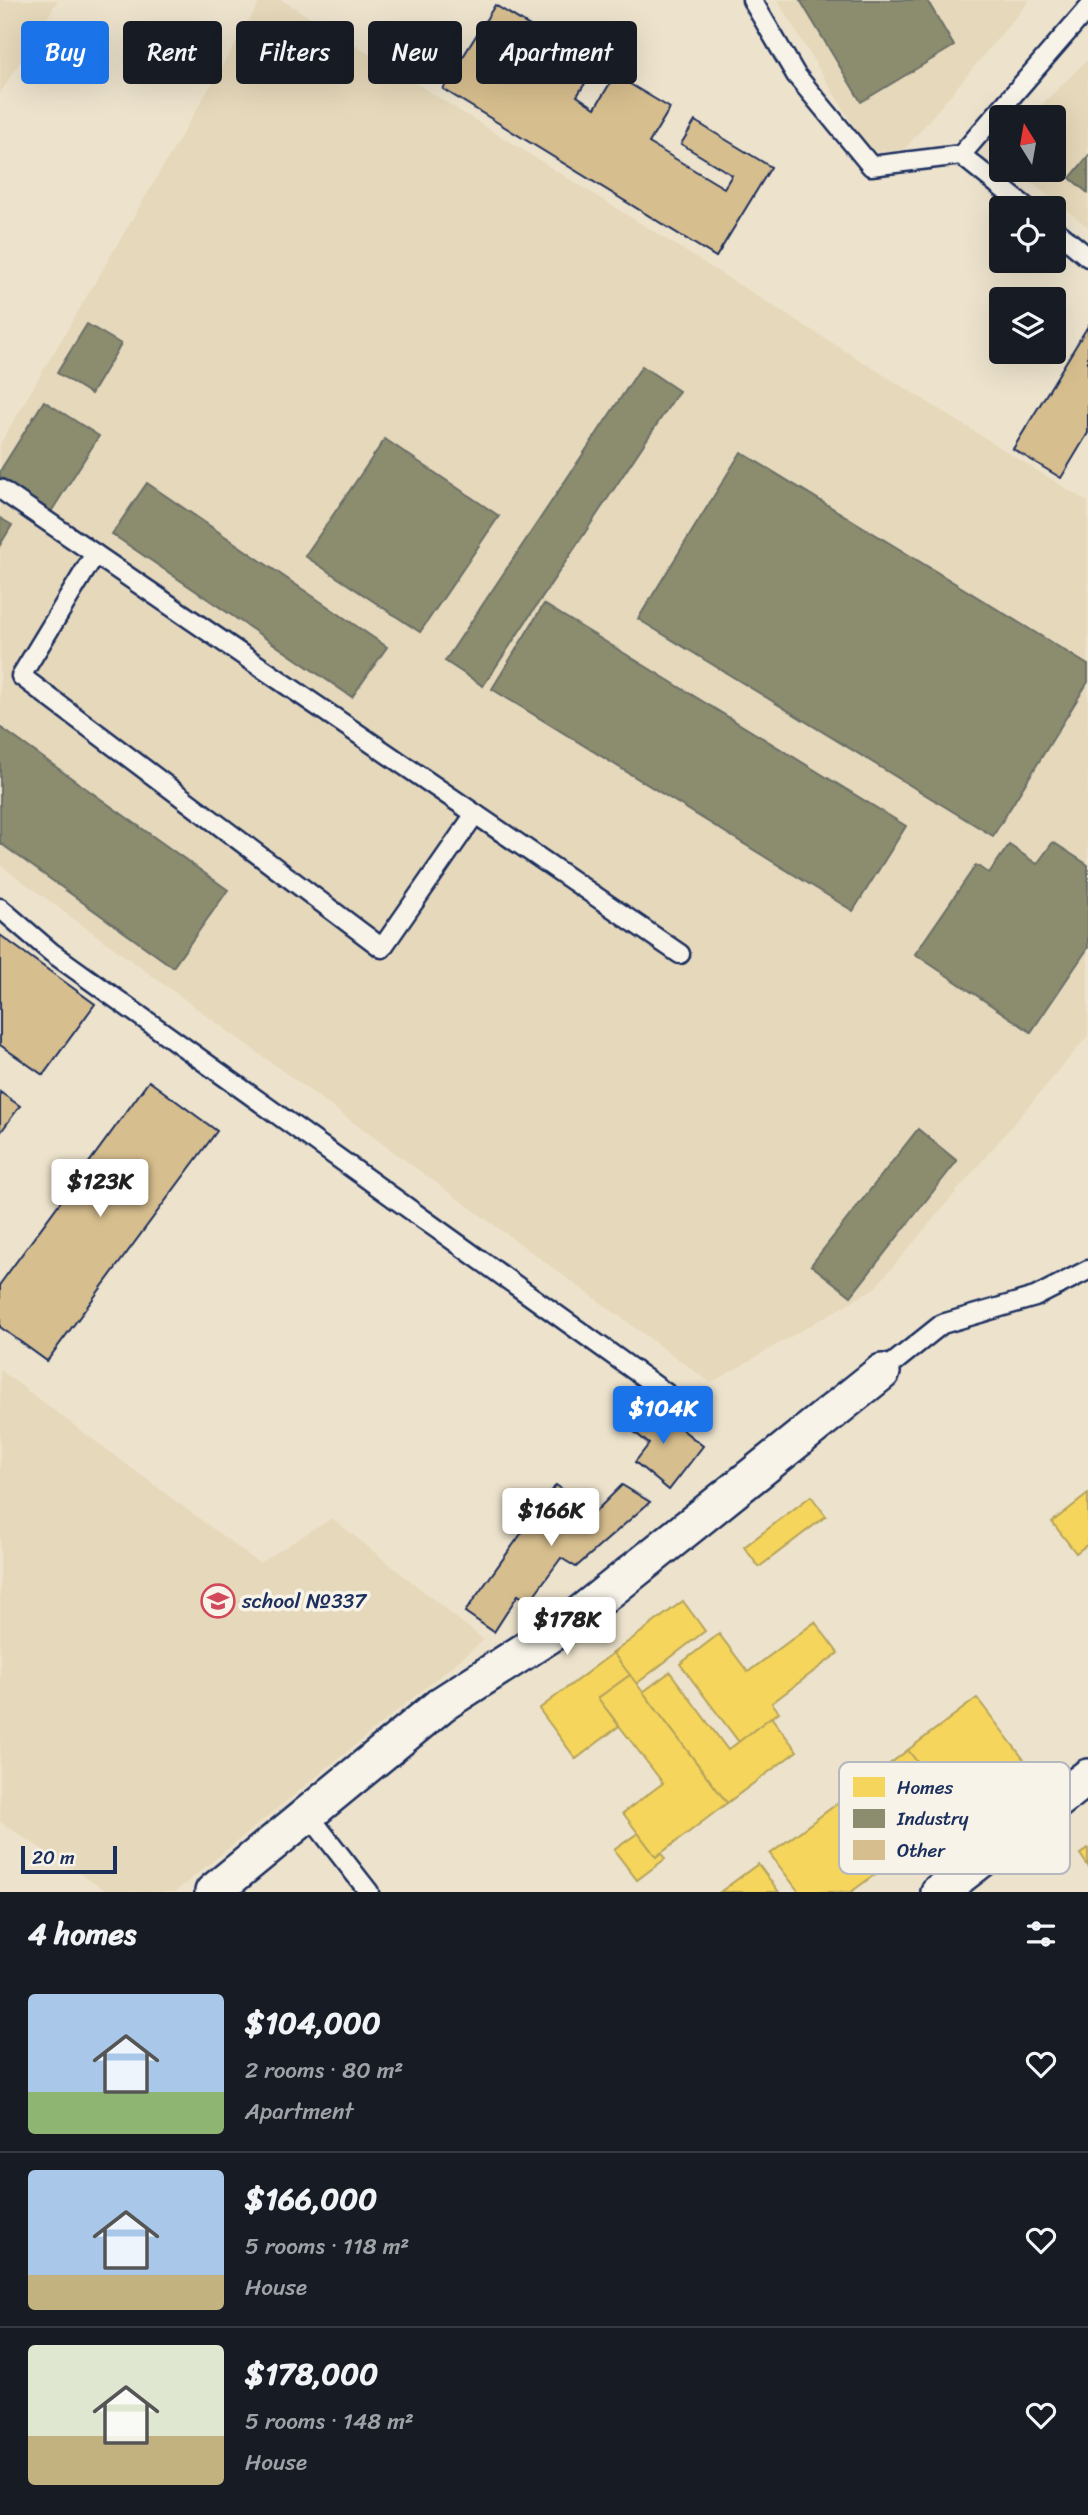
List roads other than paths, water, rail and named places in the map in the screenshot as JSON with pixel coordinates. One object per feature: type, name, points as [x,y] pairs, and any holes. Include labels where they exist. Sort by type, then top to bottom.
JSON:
[{"type":"street","points":[[213,1892],[442,1704],[570,1622],[882,1372]]},
{"type":"street","points":[[1070,1791],[1088,1777]]},
{"type":"street","points":[[939,1892],[962,1874]]},
{"type":"lane","points":[[752,0],[796,75],[871,166],[961,155],[1088,8]]},
{"type":"lane","points":[[961,155],[1012,196]]},
{"type":"lane","points":[[1066,239],[1088,257]]},
{"type":"lane","points":[[0,489],[680,954]]},
{"type":"lane","points":[[94,554],[22,676],[382,948],[475,814]]},
{"type":"lane","points":[[0,908],[51,952],[677,1401]]},
{"type":"lane","points":[[882,1372],[942,1324],[1035,1297],[1088,1270]]},
{"type":"lane","points":[[308,1814],[369,1892]]},
{"type":"place","name":"school №337","points":[[218,1601]]}]
